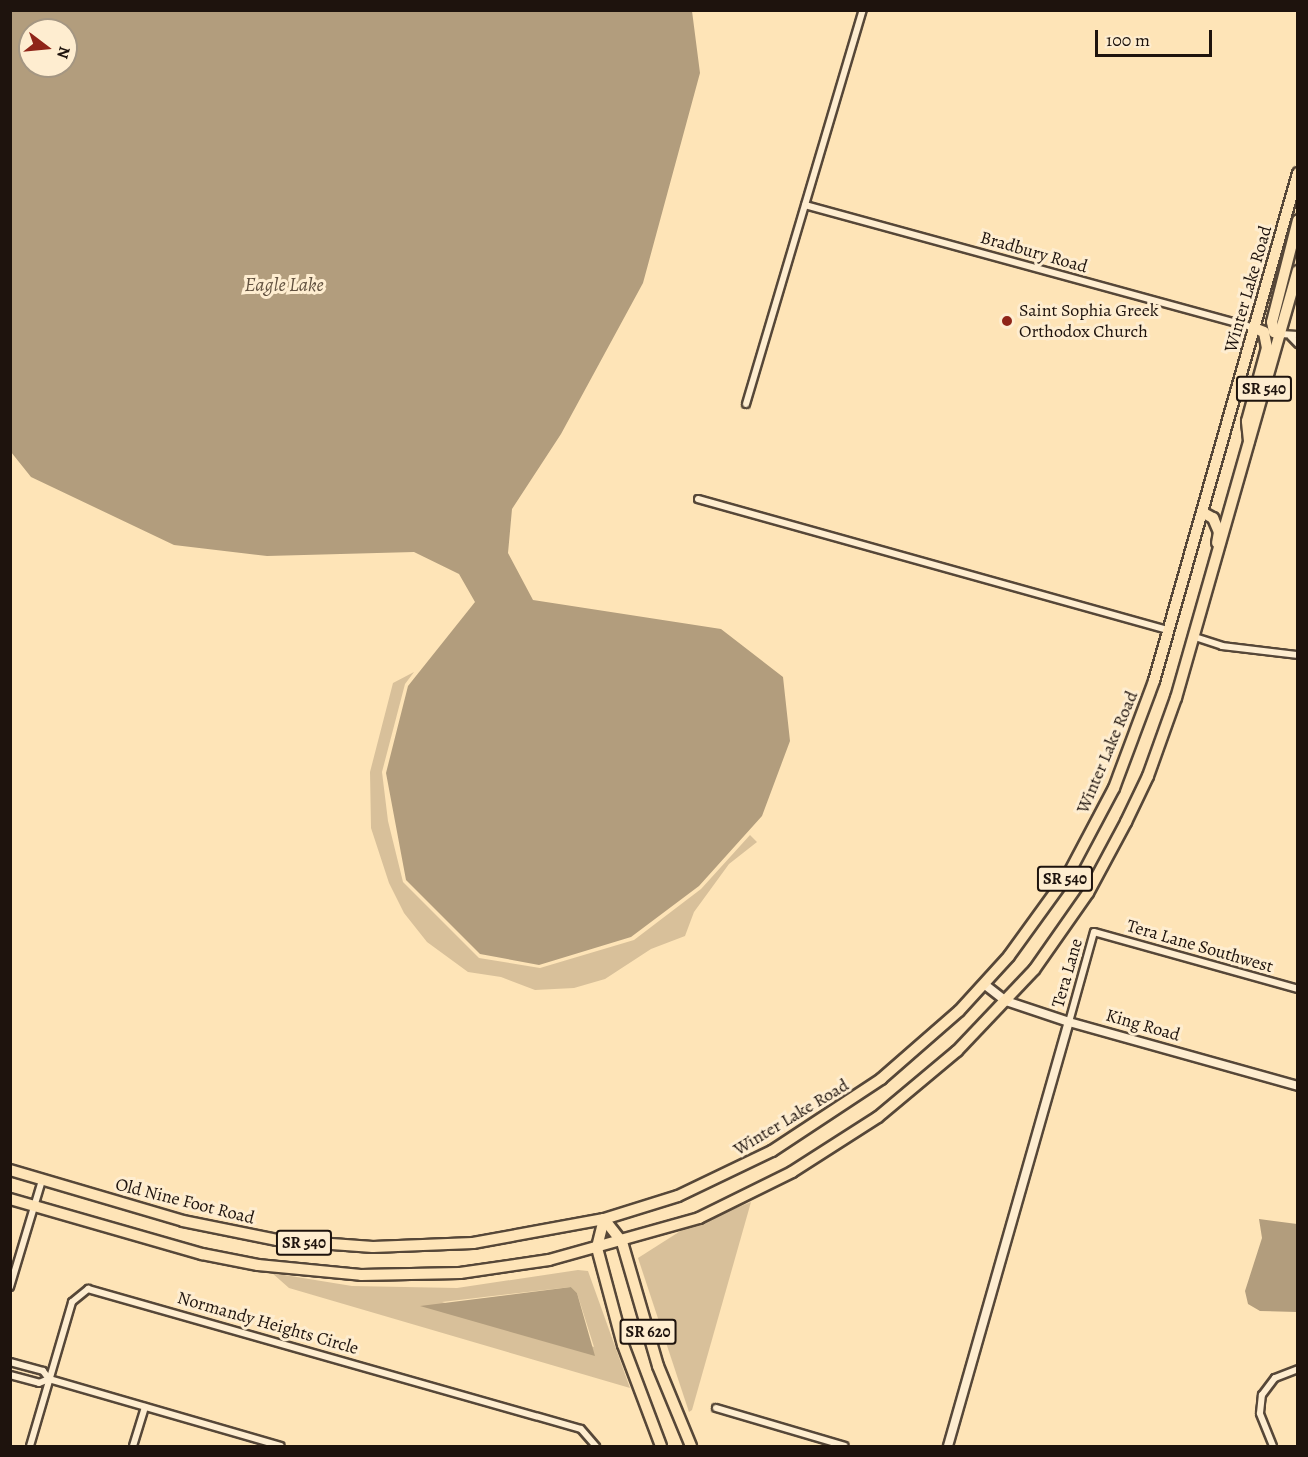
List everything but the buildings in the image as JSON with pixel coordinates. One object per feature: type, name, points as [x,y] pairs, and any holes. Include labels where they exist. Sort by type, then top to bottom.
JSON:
[{"type":"main road","name":"Winter Lake Road","points":[[604,1219],[702,1186],[810,1129],[920,1046],[984,984],[1040,915],[1094,828],[1136,736],[1297,180]]},
{"type":"main road","points":[[1290,335],[1273,329],[1274,310],[1298,220]]},
{"type":"main road","name":"SR 540","points":[[10,1199],[202,1254],[258,1265],[361,1275],[460,1273],[549,1260],[622,1242],[699,1218],[821,1155],[914,1089],[1006,1001],[1059,937],[1126,822],[1148,776],[1195,637],[1250,445],[1290,335],[1298,271]]},
{"type":"main road","points":[[1250,445],[1246,421],[1267,348],[1264,332],[1254,328]]},
{"type":"main road","points":[[1202,512],[1213,518],[1219,532],[1204,605]]},
{"type":"main road","name":"Old Nine Foot Road","points":[[10,1170],[206,1227],[333,1245],[456,1244],[604,1219]]},
{"type":"main road","name":"SR 620","points":[[604,1219],[622,1242],[658,1366],[691,1446]]},
{"type":"main road","name":"SR 620","points":[[604,1219],[597,1248],[623,1345],[661,1446]]},
{"type":"street","points":[[746,404],[862,10]]},
{"type":"street","name":"Bradbury Road","points":[[805,205],[1254,328]]},
{"type":"street","points":[[1290,335],[1298,344]]},
{"type":"street","points":[[698,499],[1168,630]]},
{"type":"street","points":[[1195,637],[1231,647],[1298,655]]},
{"type":"street","name":"Tera Lane Southwest","points":[[1094,932],[1298,989]]},
{"type":"street","name":"Tera Lane","points":[[1069,1022],[1094,932]]},
{"type":"street","name":"King Road","points":[[984,984],[1006,1001],[1069,1022],[1298,1086]]},
{"type":"street","points":[[948,1446],[1069,1022]]},
{"type":"street","points":[[10,1287],[42,1180]]},
{"type":"street","name":"Normandy Heights Circle","points":[[30,1446],[72,1302],[81,1292],[97,1289],[581,1429],[596,1446]]},
{"type":"street","points":[[10,1362],[43,1371],[49,1379],[281,1446]]},
{"type":"street","points":[[1273,1446],[1260,1413],[1262,1395],[1275,1378],[1298,1369]]},
{"type":"street","points":[[10,1375],[39,1383],[49,1379]]},
{"type":"street","points":[[134,1446],[145,1407]]},
{"type":"street","points":[[716,1408],[845,1446]]},
{"type":"shaded area","points":[[414,672],[405,684],[382,772],[388,821],[403,882],[479,958],[540,968],[634,940],[701,889],[750,835],[757,842],[729,864],[694,912],[685,936],[651,949],[605,979],[574,988],[535,990],[501,977],[468,972],[427,942],[404,913],[389,883],[371,828],[370,772],[393,683]]},
{"type":"shaded area","points":[[751,1202],[692,1410],[689,1412],[638,1258],[682,1230]]},
{"type":"shaded area","points":[[578,1270],[588,1271],[630,1388],[289,1288],[272,1273],[352,1286],[457,1288]],"holes":[[[571,1287],[577,1293],[594,1347],[442,1302]]]},
{"type":"water","name":"Eagle Lake","points":[[10,11],[692,11],[700,73],[643,283],[561,434],[512,509],[508,553],[533,600],[721,629],[783,677],[790,741],[762,816],[699,886],[631,937],[539,965],[480,954],[406,880],[386,773],[408,686],[475,602],[459,574],[414,552],[267,556],[174,545],[31,477],[11,452]]},
{"type":"water","points":[[1259,1219],[1297,1224],[1297,1312],[1260,1311],[1248,1304],[1245,1291],[1262,1238]]},
{"type":"water","points":[[571,1287],[577,1293],[595,1356],[420,1306]]},
{"type":"place","name":"Saint Sophia Greek Orthodox Church","points":[[1007,321]]}]
